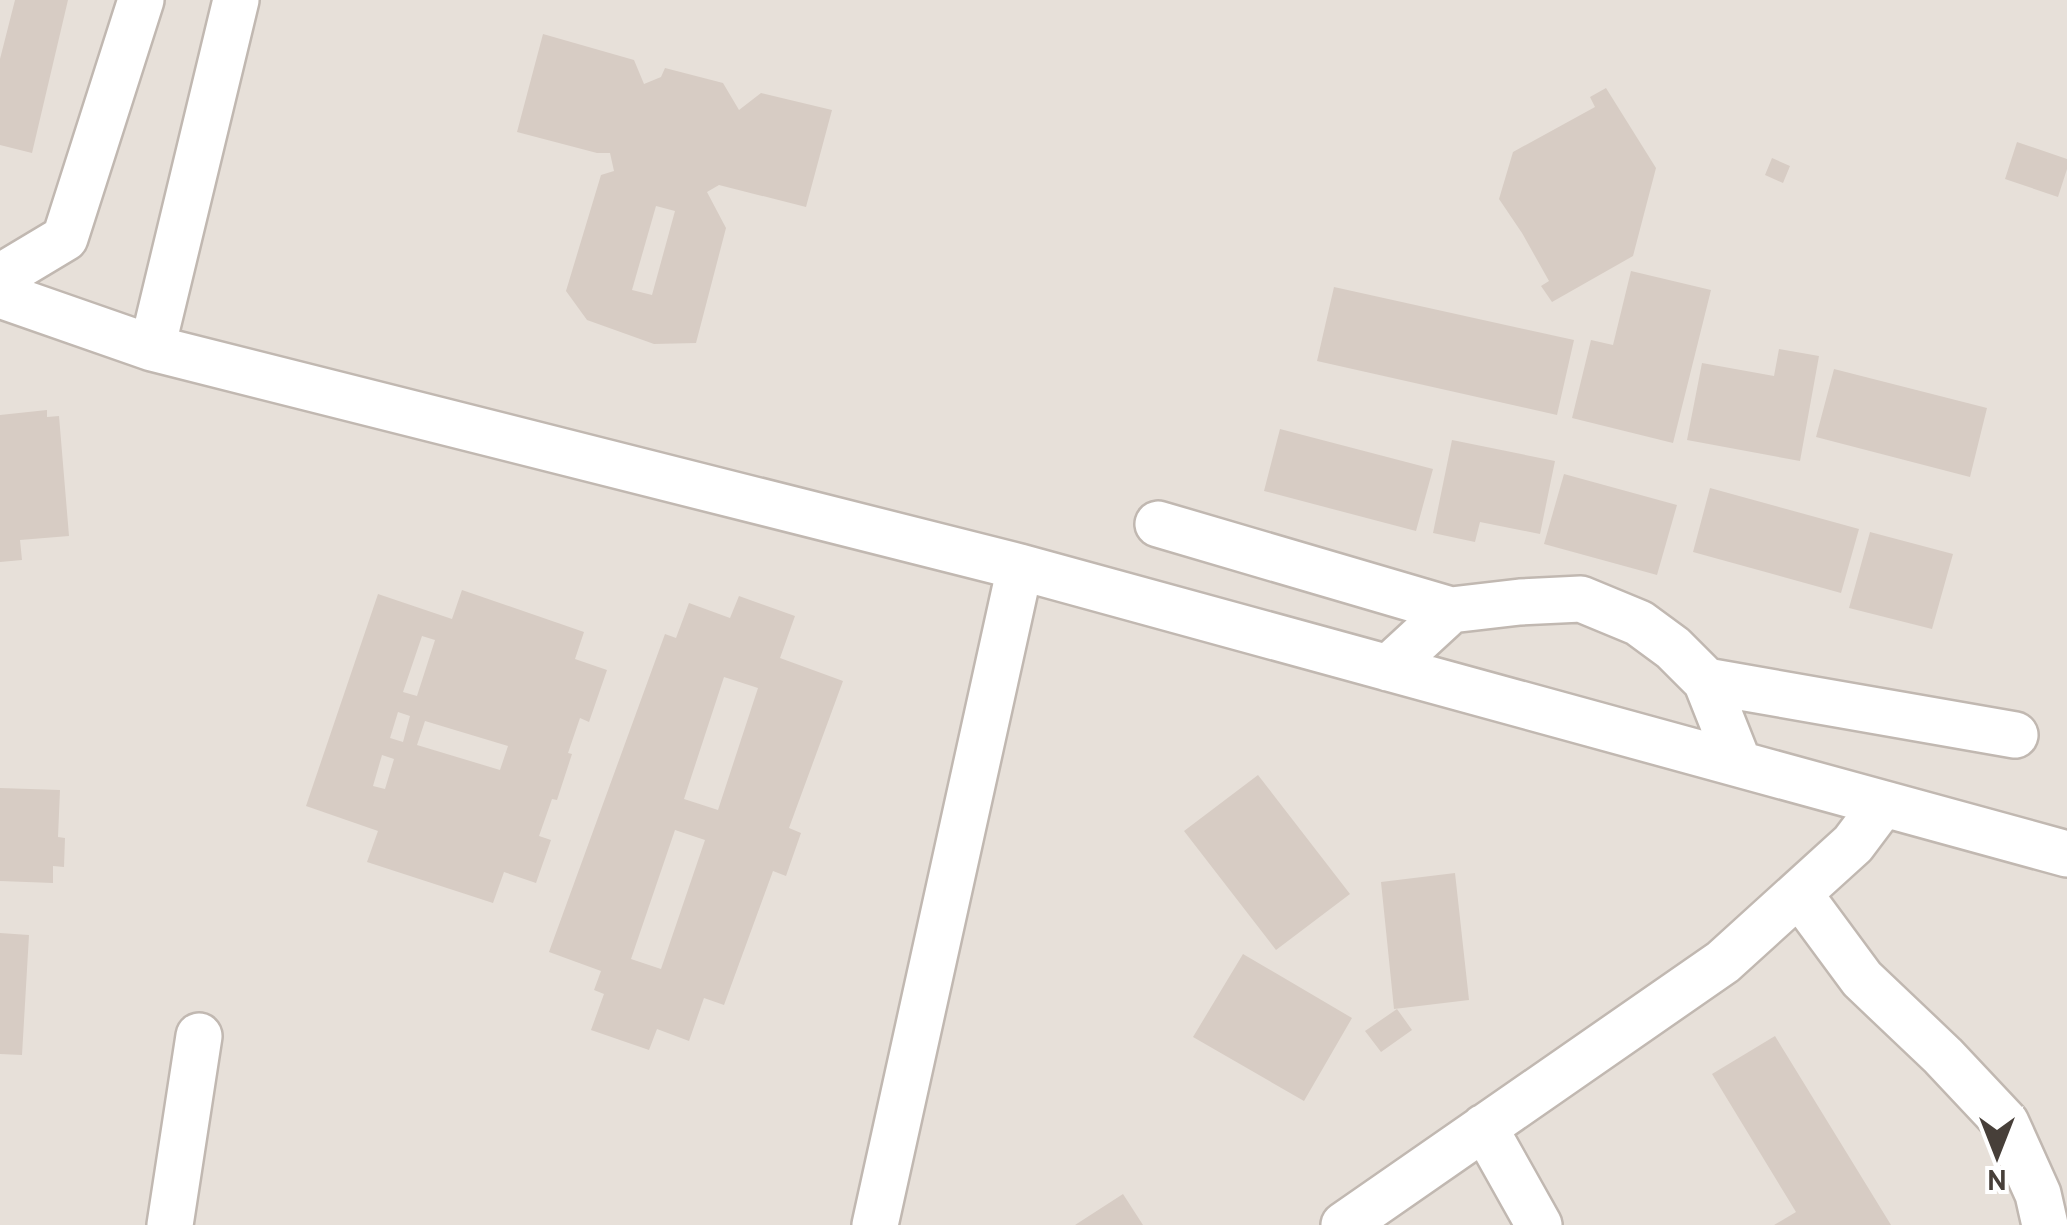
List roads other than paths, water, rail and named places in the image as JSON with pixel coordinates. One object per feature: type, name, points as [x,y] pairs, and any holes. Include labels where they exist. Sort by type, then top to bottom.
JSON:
[{"type":"lane","points":[[0,277],[64,238],[141,0]]},
{"type":"lane","points":[[152,348],[236,0]]},
{"type":"lane","points":[[0,295],[152,348],[1020,567],[2067,854]]},
{"type":"lane","points":[[1158,524],[1451,610],[1581,599],[1639,624],[1672,648],[1706,681],[1738,764]]},
{"type":"lane","points":[[875,1225],[1020,567]]},
{"type":"lane","points":[[1388,668],[1451,610]]},
{"type":"lane","points":[[1706,681],[2015,735]]},
{"type":"lane","points":[[1344,1225],[1724,962],[1853,844],[1883,804]]},
{"type":"lane","points":[[1800,894],[1862,979],[2006,1124],[2050,1200]]},
{"type":"lane","points":[[170,1225],[199,1036]]},
{"type":"lane","points":[[1484,1127],[1539,1225]]}]
